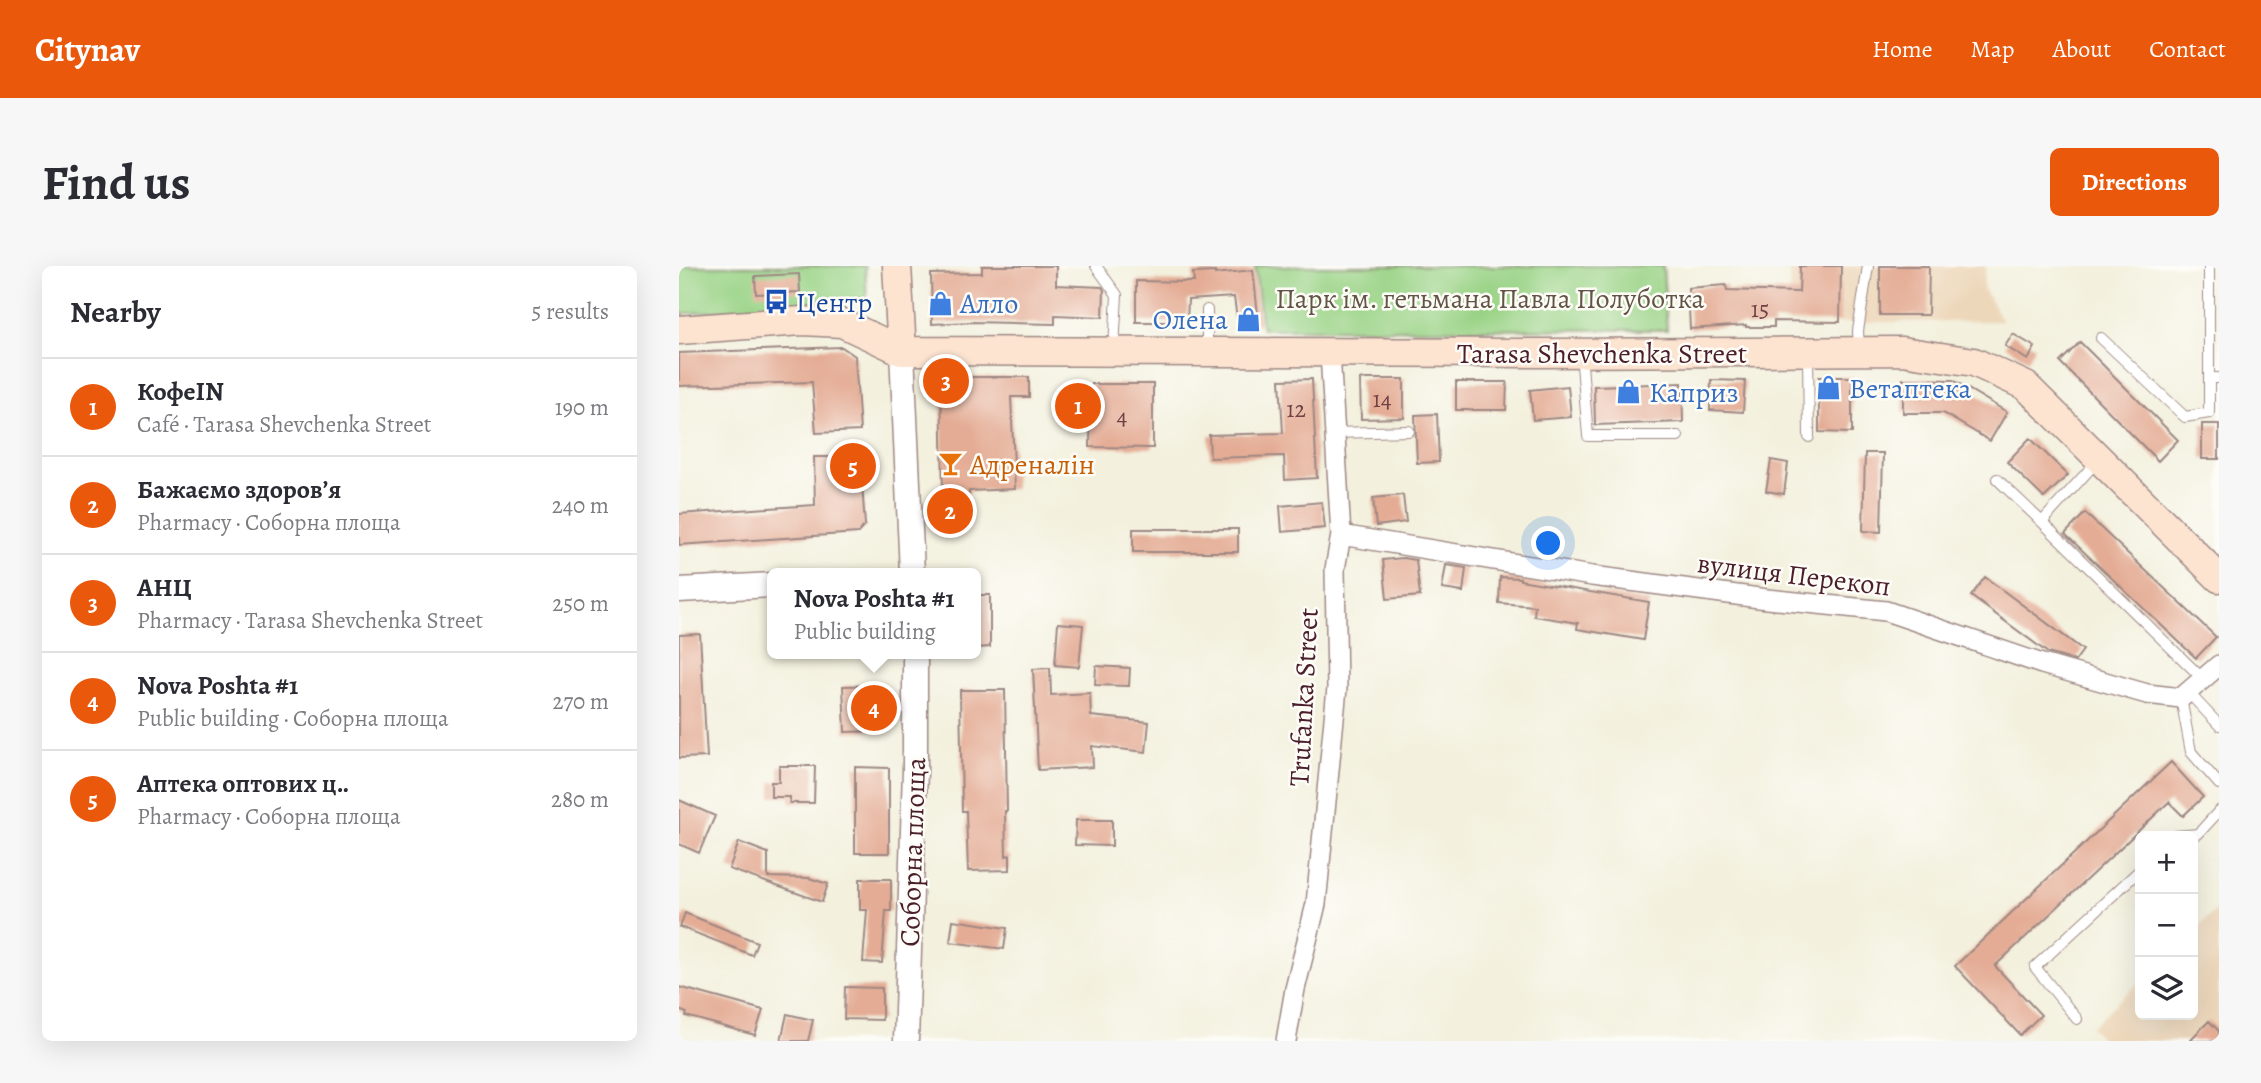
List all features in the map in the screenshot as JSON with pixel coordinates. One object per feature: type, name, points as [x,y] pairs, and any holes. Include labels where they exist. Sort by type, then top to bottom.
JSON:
[{"type":"main road","points":[[679,330],[802,321],[842,323],[902,351],[897,266]]},
{"type":"main road","name":"Tarasa Shevchenka Street","points":[[902,351],[1902,351],[1974,362],[2026,386],[2218,577]]},
{"type":"street","points":[[902,351],[912,568]]},
{"type":"street","name":"Trufanka Street","points":[[1286,1041],[1295,989],[1316,904],[1337,688],[1335,569],[1341,535],[1330,353]]},
{"type":"street","name":"вулиця Перекоп","points":[[1341,535],[1606,578],[1886,611],[2042,664],[2147,694],[2191,690]]},
{"type":"street","points":[[679,590],[767,584]]},
{"type":"street","name":"Соборна площа","points":[[906,1041],[915,770],[915,659]]},
{"type":"street","points":[[2191,690],[2219,666]]},
{"type":"lane","points":[[1096,266],[1117,295],[1114,352]]},
{"type":"lane","points":[[1860,352],[1858,331],[1868,266]]},
{"type":"lane","points":[[2101,338],[2185,417],[2209,413],[2214,378],[2209,266]]},
{"type":"lane","points":[[1207,310],[1207,352]]},
{"type":"lane","points":[[1808,352],[1809,437]]},
{"type":"lane","points":[[1581,353],[1588,436],[1678,436]]},
{"type":"lane","points":[[1335,433],[1409,431]]},
{"type":"lane","points":[[2042,522],[2099,459]]},
{"type":"lane","points":[[1997,479],[2042,522],[2219,725]]},
{"type":"lane","points":[[2191,690],[2191,752],[2219,784]]},
{"type":"lane","points":[[2198,834],[2219,811]]},
{"type":"lane","points":[[2077,1019],[2035,967],[2135,875]]},
{"type":"shaded area","points":[[1790,266],[1986,266],[1983,287],[2002,321],[1788,323]]},
{"type":"shaded area","points":[[2219,907],[2219,1041],[2104,1041],[2091,1027],[2135,986],[2135,1020],[2198,1020],[2198,927]]},
{"type":"green space","points":[[679,266],[865,266],[867,298],[679,314]]},
{"type":"green space","name":"Парк ім. гетьмана Павла Полуботка","points":[[1255,266],[1663,266],[1667,330],[1262,329]]},
{"type":"building","points":[[982,266],[1056,266],[1056,285],[1102,287],[1103,317],[1055,315],[1055,324],[932,324],[931,274],[982,273]]},
{"type":"building","points":[[1800,266],[1841,266],[1840,322],[1774,321],[1774,327],[1746,325],[1690,329],[1688,288],[1726,285],[1727,290],[1799,292]]},
{"type":"building","points":[[1880,266],[1929,266],[1928,315],[1880,315]]},
{"type":"building","points":[[1253,270],[1259,324],[1238,326],[1234,297],[1188,300],[1187,322],[1136,322],[1136,281],[1194,282],[1193,273]]},
{"type":"building","points":[[799,274],[800,292],[756,294],[755,276]]},
{"type":"building","points":[[2013,334],[2035,347],[2028,360],[2005,346]]},
{"type":"building","points":[[2080,342],[2178,440],[2158,461],[2060,362]]},
{"type":"building","points":[[842,347],[855,356],[860,431],[816,433],[812,382],[679,386],[679,353]]},
{"type":"building","points":[[941,377],[1029,377],[1029,397],[1011,397],[1015,489],[943,495]]},
{"type":"building","points":[[1819,377],[1852,377],[1852,433],[1819,432]]},
{"type":"building","points":[[1312,379],[1317,478],[1285,480],[1284,456],[1210,458],[1209,435],[1283,433],[1280,380]]},
{"type":"building","points":[[1360,379],[1404,379],[1404,418],[1361,419]]},
{"type":"building","points":[[1903,379],[1953,380],[2007,412],[1990,441],[1943,413],[1903,413]]},
{"type":"building","points":[[1711,380],[1745,381],[1743,412],[1710,410]]},
{"type":"building","points":[[1456,382],[1507,382],[1506,410],[1456,410]]},
{"type":"building","points":[[1682,383],[1683,422],[1595,425],[1594,386]]},
{"type":"building","points":[[1091,384],[1153,384],[1153,448],[1090,447]]},
{"type":"building","points":[[1568,386],[1571,417],[1533,420],[1530,390]]},
{"type":"building","points":[[1437,414],[1439,462],[1417,463],[1415,415]]},
{"type":"building","points":[[2202,424],[2219,424],[2219,459],[2202,459]]},
{"type":"building","points":[[2030,438],[2068,475],[2044,498],[2007,462]]},
{"type":"building","points":[[1865,453],[1883,453],[1881,532],[1863,531]]},
{"type":"building","points":[[814,457],[860,457],[865,525],[858,533],[679,545],[679,514],[815,505]]},
{"type":"building","points":[[1771,460],[1788,463],[1784,494],[1766,491]]},
{"type":"building","points":[[1403,495],[1406,522],[1376,526],[1373,498]]},
{"type":"building","points":[[1322,502],[1325,528],[1282,532],[1280,506]]},
{"type":"building","points":[[2085,513],[2216,637],[2196,658],[2065,534]]},
{"type":"building","points":[[1133,529],[1238,529],[1238,552],[1133,552]]},
{"type":"building","points":[[1383,560],[1416,560],[1420,596],[1387,599]]},
{"type":"building","points":[[1446,565],[1466,568],[1463,592],[1442,589]]},
{"type":"building","points":[[1500,577],[1520,578],[1649,602],[1643,640],[1577,629],[1578,623],[1534,616],[1535,606],[1499,603]]},
{"type":"building","points":[[1985,577],[2083,650],[2075,661],[2048,653],[1971,596]]},
{"type":"building","points":[[981,595],[990,595],[990,647],[981,648]]},
{"type":"building","points":[[1058,623],[1083,625],[1079,667],[1055,665]]},
{"type":"building","points":[[700,634],[707,757],[679,758],[679,635]]},
{"type":"building","points":[[1096,666],[1130,668],[1129,686],[1095,685]]},
{"type":"building","points":[[1050,668],[1051,695],[1090,693],[1091,716],[1149,722],[1146,752],[1092,746],[1093,767],[1038,770],[1033,669]]},
{"type":"building","points":[[878,685],[880,731],[845,732],[843,686]]},
{"type":"building","points":[[960,690],[1005,690],[1006,856],[1010,855],[1010,870],[968,871],[966,811],[962,811]]},
{"type":"building","points":[[2171,762],[2203,797],[2183,816],[2169,802],[2135,831],[2135,834],[1995,966],[2041,1015],[2020,1035],[1955,966]]},
{"type":"building","points":[[779,766],[815,766],[814,803],[790,803],[790,797],[771,797],[771,782],[779,782]]},
{"type":"building","points":[[855,767],[889,768],[889,853],[855,853]]},
{"type":"building","points":[[679,800],[715,816],[699,853],[679,844]]},
{"type":"building","points":[[1076,820],[1112,820],[1112,846],[1075,845]]},
{"type":"building","points":[[739,842],[768,853],[768,877],[809,878],[828,884],[822,902],[729,869]]},
{"type":"building","points":[[860,879],[891,879],[891,911],[886,911],[882,963],[863,962],[867,910],[860,910]]},
{"type":"building","points":[[685,913],[757,942],[752,955],[680,927]]},
{"type":"building","points":[[953,920],[1007,928],[1004,949],[950,942]]},
{"type":"building","points":[[679,987],[763,1010],[755,1035],[686,1016],[687,1013],[679,1010]]},
{"type":"building","points":[[845,987],[882,988],[882,1020],[844,1019]]},
{"type":"building","points":[[787,1014],[813,1020],[808,1041],[781,1041]]},
{"type":"building","points":[[2209,1021],[2219,1031],[2219,1041],[2189,1041]]},
{"type":"place","name":"Центр","points":[[776,302]]},
{"type":"place","name":"Алло","points":[[940,303]]},
{"type":"place","name":"Олена","points":[[1248,319]]},
{"type":"place","name":"АНЦ","points":[[946,381]]},
{"type":"place","name":"Ветаптека","points":[[1829,388]]},
{"type":"place","name":"Каприз","points":[[1629,392]]},
{"type":"place","name":"КофеIN","points":[[1078,406]]},
{"type":"place","name":"Адреналін","points":[[950,464]]},
{"type":"place","name":"Аптека оптових ц‥","points":[[853,466]]},
{"type":"place","name":"Бажаємо здоровʼя","points":[[950,511]]},
{"type":"place","name":"Nova Poshta #1","points":[[874,708]]}]
